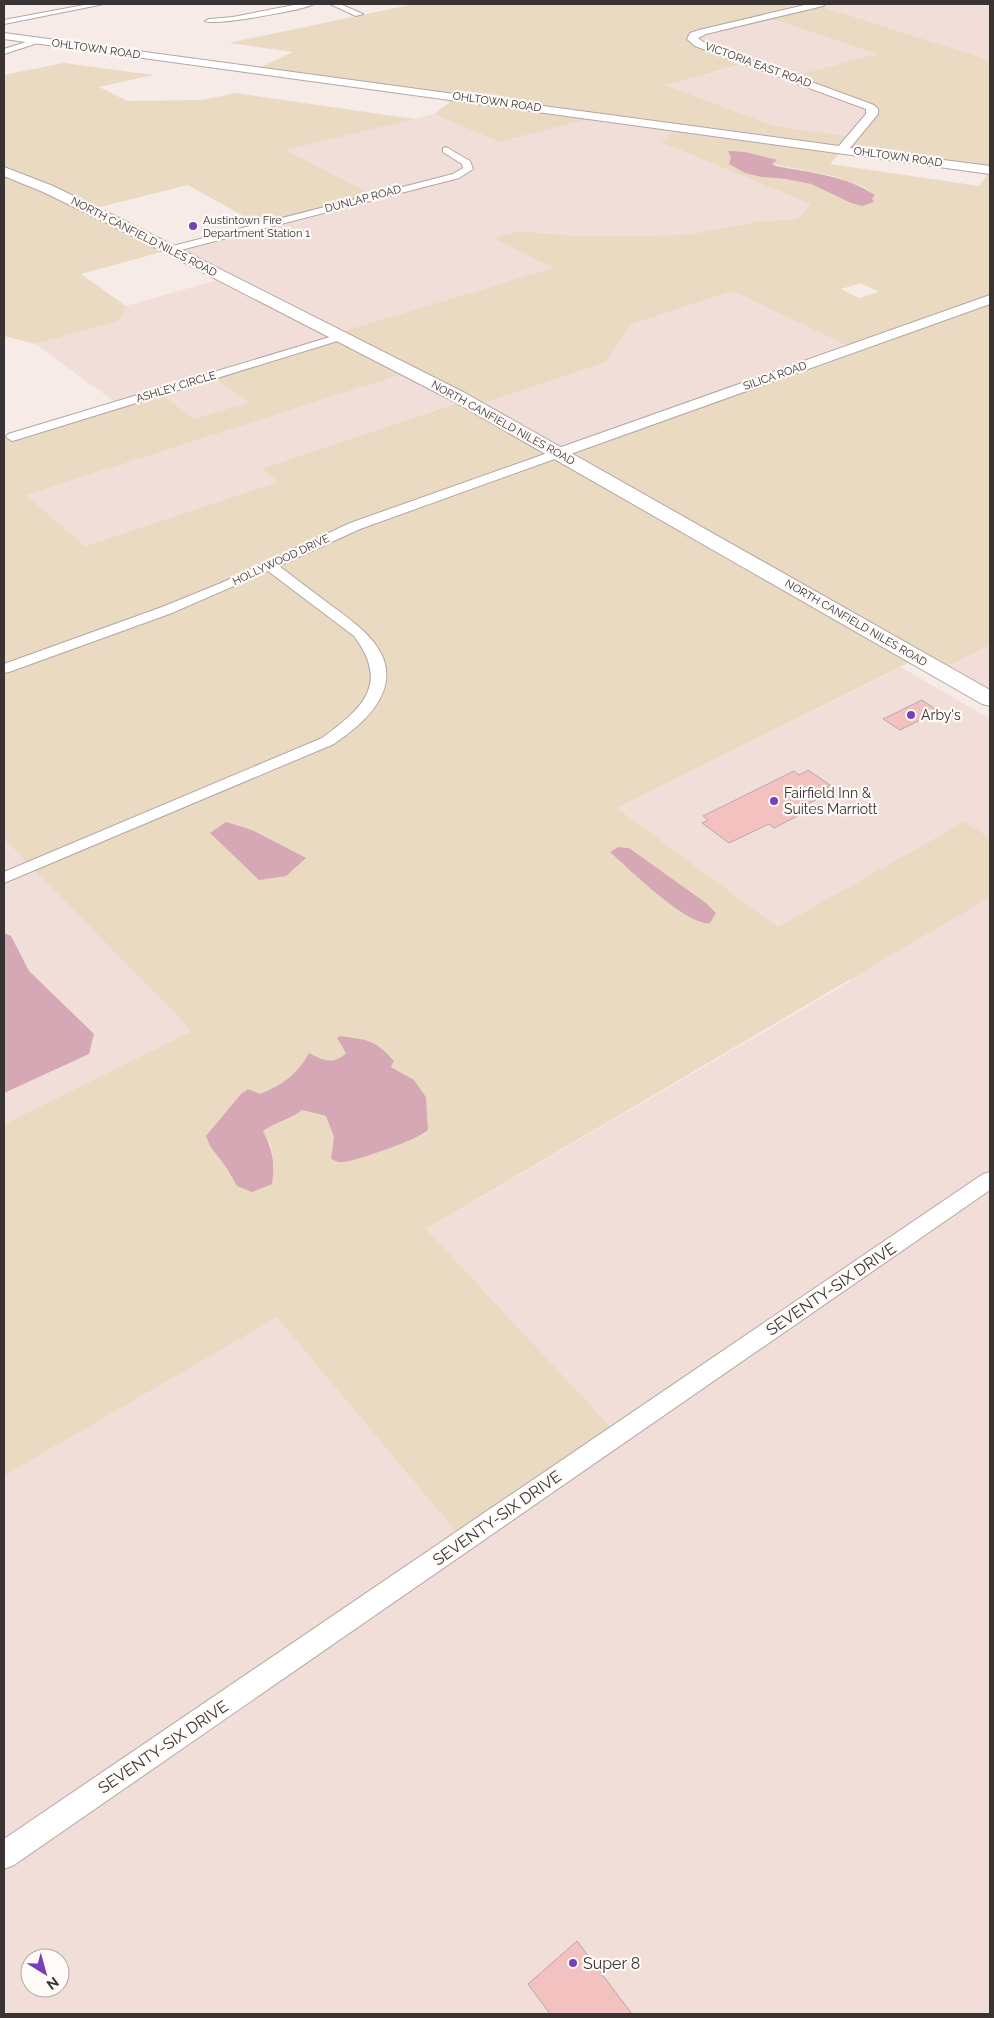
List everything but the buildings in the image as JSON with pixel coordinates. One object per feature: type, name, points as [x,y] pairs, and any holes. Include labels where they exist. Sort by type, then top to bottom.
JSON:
[{"type":"main road","name":"NORTH CANFIELD NILES ROAD","points":[[4,172],[66,197],[458,398],[559,453],[990,699]]},
{"type":"street","points":[[4,22],[100,4]]},
{"type":"street","points":[[209,21],[233,19],[310,4]]},
{"type":"street","points":[[334,4],[360,14]]},
{"type":"street","name":"VICTORIA EAST ROAD","points":[[820,4],[703,32],[694,35],[692,39],[699,44],[870,107],[872,114],[843,150]]},
{"type":"street","name":"OHLTOWN ROAD","points":[[4,36],[990,170]]},
{"type":"street","points":[[4,52],[35,41]]},
{"type":"street","name":"DUNLAP ROAD","points":[[170,250],[456,176],[468,169],[467,163],[446,150]]},
{"type":"street","name":"SILICA ROAD","points":[[559,453],[990,299]]},
{"type":"street","name":"ASHLEY CIRCLE","points":[[12,437],[340,338]]},
{"type":"street","name":"HOLLYWOOD DRIVE","points":[[4,669],[167,610],[270,566],[355,526],[559,453]]},
{"type":"street","points":[[4,878],[328,741],[351,725],[366,709],[375,695],[380,682],[380,670],[370,645],[359,633],[270,566]]},
{"type":"street","name":"SEVENTY-SIX DRIVE","points":[[4,1855],[990,1180]]},
{"type":"shaded area","points":[[414,4],[778,4],[796,9],[816,5],[990,60],[990,170],[843,149],[830,164],[979,186],[990,171],[990,645],[940,670],[918,658],[617,808],[778,927],[964,822],[990,838],[990,897],[426,1229],[618,1435],[464,1541],[277,1317],[4,1476],[4,1124],[192,1031],[4,839],[4,439],[157,392],[195,419],[250,402],[211,376],[340,338],[334,334],[553,268],[494,238],[520,231],[575,236],[687,235],[760,221],[797,219],[811,204],[661,142],[678,127],[600,116],[499,142],[434,114],[456,97],[254,70],[293,52],[229,43]],"holes":[[[766,17],[877,54],[791,77],[872,109],[854,137],[775,126],[665,85],[751,62],[692,39],[703,32]],[[731,157],[776,161],[772,164],[833,176],[864,187],[875,195],[872,199],[874,202],[862,206],[851,203],[811,184],[746,173],[729,164]],[[861,283],[879,292],[859,298],[841,289]],[[733,291],[852,348],[559,453],[475,406],[606,362],[631,324]],[[409,372],[463,401],[261,469],[278,482],[85,546],[26,495]],[[618,847],[629,848],[655,868],[703,924],[690,917],[643,882],[611,852]],[[339,1036],[370,1042],[388,1054],[394,1061],[391,1067],[414,1080],[426,1097],[428,1130],[425,1134],[366,1155],[331,1159],[334,1137],[326,1116],[302,1110],[293,1117],[272,1125],[263,1131],[271,1146],[274,1168],[237,1186],[226,1167],[248,1089],[260,1095],[275,1088],[300,1067],[309,1053],[328,1061],[333,1061],[347,1053],[340,1045]]]},
{"type":"shaded area","points":[[778,4],[990,4],[990,60],[816,5],[796,9]]},
{"type":"shaded area","points":[[766,17],[878,54],[872,109],[854,137],[775,126],[664,85],[750,63],[697,43],[692,37]]},
{"type":"shaded area","points":[[64,63],[153,75],[99,87],[127,101],[203,100],[235,93],[414,119],[286,150],[374,196],[261,226],[188,185],[92,209],[169,250],[81,274],[126,306],[119,321],[35,344],[4,336],[4,75]]},
{"type":"shaded area","points":[[434,114],[499,142],[600,116],[679,127],[662,142],[812,204],[797,219],[760,221],[687,235],[575,236],[520,231],[495,238],[554,268],[335,334],[340,337],[212,376],[251,402],[195,420],[157,392],[118,404],[35,344],[119,321],[126,306],[224,278],[169,250],[373,196],[285,150]]},
{"type":"shaded area","points":[[728,151],[745,152],[777,160],[772,164],[852,183],[875,195],[872,199],[874,202],[862,206],[851,203],[811,184],[745,173],[729,164],[731,157]]},
{"type":"shaded area","points":[[733,291],[852,348],[559,453],[474,406],[605,362],[630,324]]},
{"type":"shaded area","points":[[409,372],[464,400],[262,470],[278,482],[85,546],[26,495]]},
{"type":"shaded area","points":[[990,645],[990,699],[940,670]]},
{"type":"shaded area","points":[[901,667],[990,719],[990,2014],[4,2014],[4,1476],[851,981],[617,808]]},
{"type":"shaded area","points":[[226,822],[252,830],[306,858],[286,876],[259,880],[210,833]]},
{"type":"shaded area","points":[[4,839],[193,1031],[4,1124]]},
{"type":"shaded area","points":[[618,847],[629,848],[706,903],[716,913],[710,923],[700,922],[688,916],[658,895],[610,852]]},
{"type":"shaded area","points":[[4,933],[11,936],[29,971],[94,1034],[89,1054],[4,1093]]},
{"type":"shaded area","points":[[340,1036],[376,1044],[394,1061],[391,1067],[414,1080],[426,1097],[428,1130],[423,1134],[387,1149],[349,1161],[339,1162],[331,1159],[334,1137],[326,1116],[302,1110],[263,1131],[272,1157],[272,1184],[252,1192],[237,1186],[226,1167],[210,1146],[206,1136],[241,1094],[248,1089],[260,1094],[282,1083],[300,1067],[309,1053],[328,1060],[342,1057],[346,1053],[337,1038]]},
{"type":"place","name":"Austintown Fire Department Station 1","points":[[193,226]]},
{"type":"place","name":"Arby's","points":[[911,715]]},
{"type":"place","name":"Fairfield Inn & Suites Marriott","points":[[774,801]]},
{"type":"place","name":"Super 8","points":[[573,1963]]}]
